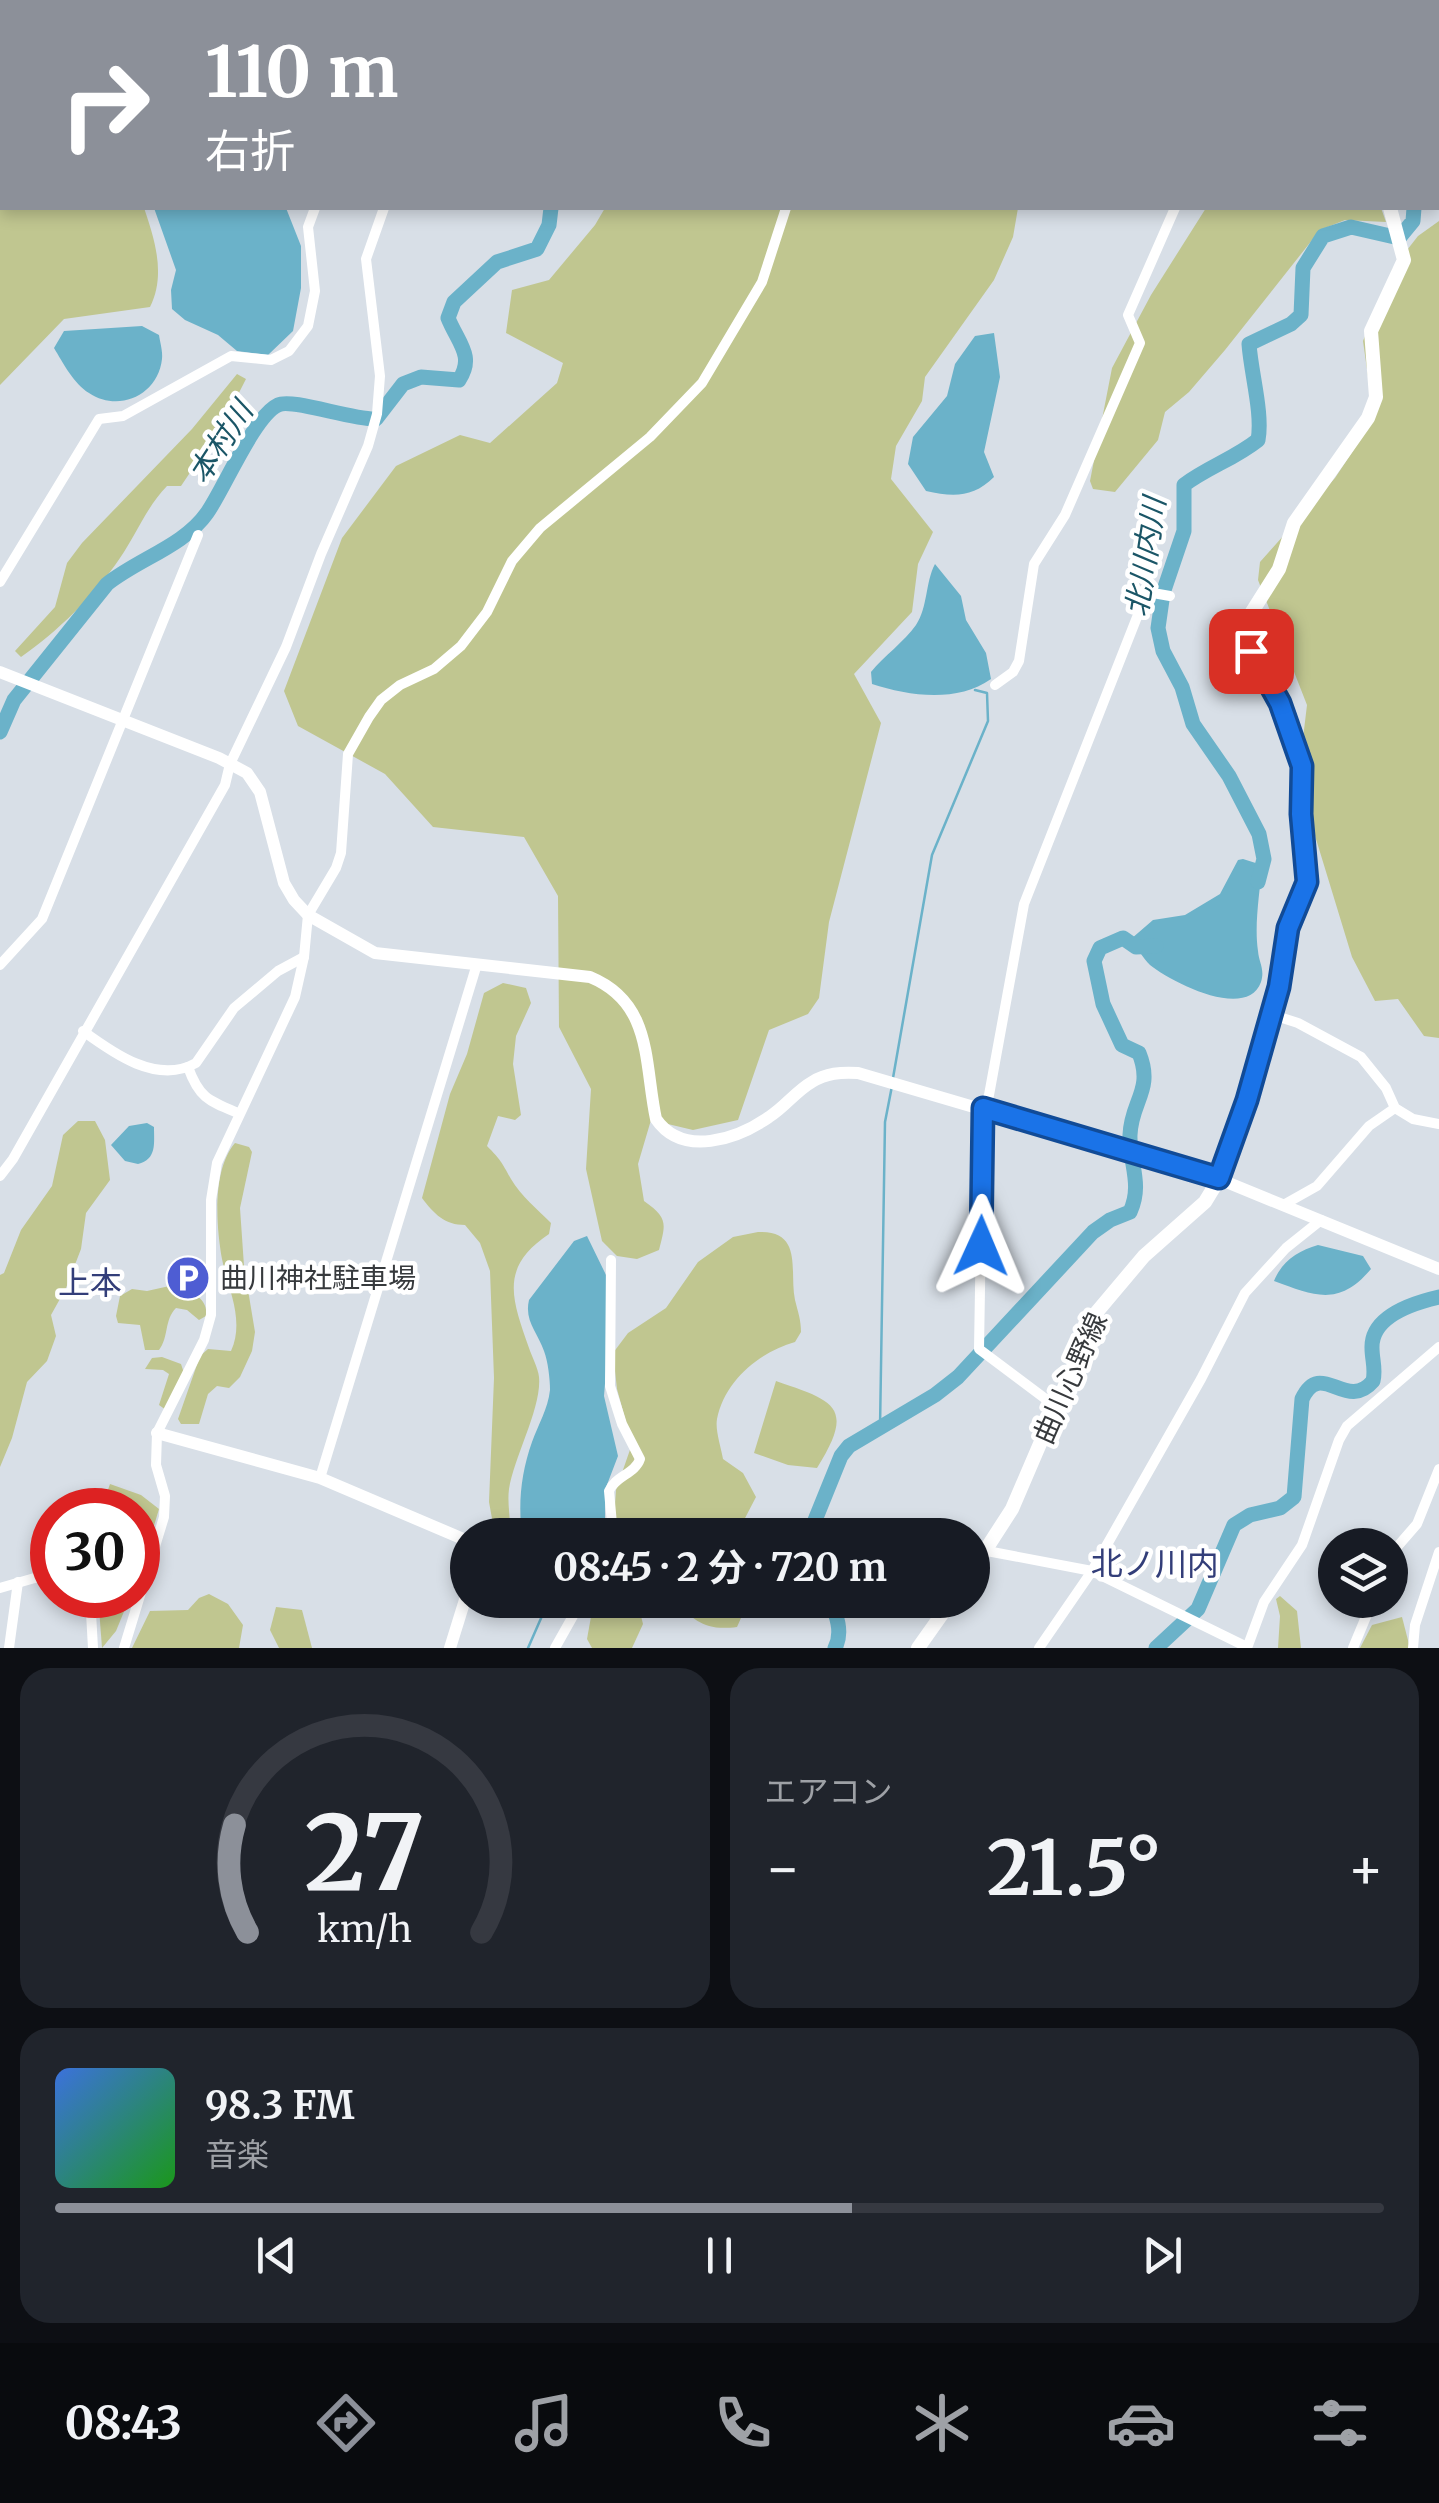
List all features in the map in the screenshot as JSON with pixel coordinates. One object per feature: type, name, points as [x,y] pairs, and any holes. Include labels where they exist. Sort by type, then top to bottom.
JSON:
[{"type":"main road","name":"曲川心野線","points":[[990,1545],[1012,1510],[1096,1313],[1144,1256],[1205,1202],[1219,1178],[1247,1100],[1279,987],[1288,928],[1307,882],[1301,814],[1302,766],[1280,703],[1251,651],[1246,634],[1250,616],[1279,569],[1294,524],[1368,418],[1376,396],[1371,331],[1404,260],[1391,210]]},
{"type":"main road","points":[[918,1648],[939,1618]]},
{"type":"street","points":[[0,582],[99,420],[123,416],[230,356],[271,360],[290,351],[301,340],[315,291],[308,227],[314,210]]},
{"type":"street","points":[[0,1176],[224,785],[230,764],[286,647],[320,554],[368,446],[377,414],[380,376],[366,258],[381,210]]},
{"type":"street","points":[[160,1528],[165,1496],[156,1465],[157,1433],[204,1340],[211,1315],[212,1183],[238,1113],[294,997],[304,957],[308,915],[341,853],[348,754],[382,700],[400,685],[434,670],[462,646],[487,612],[512,561],[540,528],[659,428],[702,382],[762,282],[785,210]]},
{"type":"street","points":[[996,685],[1013,672],[1018,661],[1034,564],[1065,515],[1140,343],[1128,315],[1174,210]]},
{"type":"street","points":[[0,966],[42,918],[198,535]]},
{"type":"street","points":[[1055,1406],[980,1349],[983,1108],[989,1095],[1024,904],[1139,612],[1152,593],[1170,596]]},
{"type":"street","points":[[0,672],[247,773],[260,792],[284,884],[294,900],[308,915],[375,953],[590,976],[618,992],[636,1016],[656,1120],[677,1139],[710,1141],[749,1130],[810,1083],[839,1072],[858,1072],[1219,1178],[1439,1269]]},
{"type":"street","points":[[83,1031],[140,1066],[188,1067],[196,1063],[234,1008],[278,972],[304,957]]},
{"type":"street","points":[[320,1478],[478,964]]},
{"type":"street","points":[[1270,1014],[1298,1024],[1361,1058],[1386,1088],[1395,1108],[1412,1119],[1439,1124]]},
{"type":"street","points":[[188,1067],[195,1088],[203,1096],[238,1113]]},
{"type":"street","points":[[1284,1204],[1309,1194],[1369,1126],[1395,1108]]},
{"type":"street","points":[[1039,1648],[1092,1572],[1245,1294],[1286,1248],[1321,1220]]},
{"type":"street","points":[[610,1518],[612,1485],[634,1470],[640,1458],[622,1424],[610,1386],[612,1260]]},
{"type":"street","points":[[990,1552],[1092,1572],[1247,1648],[1264,1602],[1302,1545],[1338,1440],[1373,1402],[1439,1347]]},
{"type":"street","points":[[157,1433],[320,1478],[450,1533]]},
{"type":"street","points":[[1408,1534],[1417,1524],[1439,1469]]},
{"type":"street","points":[[1413,1648],[1415,1625],[1439,1552]]},
{"type":"street","points":[[0,1588],[30,1579]]},
{"type":"street","points":[[9,1648],[18,1582]]},
{"type":"street","points":[[92,1618],[94,1648]]},
{"type":"street","points":[[124,1648],[132,1618]]},
{"type":"street","points":[[450,1648],[459,1618]]},
{"type":"street","points":[[555,1648],[572,1618]]},
{"type":"street","points":[[1353,1648],[1366,1618]]},
{"type":"green space","points":[[0,210],[145,210],[158,270],[150,307],[64,319],[0,385]]},
{"type":"green space","points":[[604,210],[1018,210],[1013,237],[994,280],[925,377],[922,401],[896,446],[891,479],[933,532],[918,564],[912,612],[854,674],[881,723],[829,922],[819,998],[808,1014],[769,1030],[738,1120],[693,1130],[651,1120],[638,1164],[644,1201],[661,1217],[664,1227],[659,1250],[637,1259],[617,1256],[602,1241],[586,1169],[591,1089],[559,1027],[558,896],[524,837],[433,827],[385,774],[298,726],[284,691],[342,538],[396,466],[460,435],[490,443],[557,383],[563,363],[506,333],[512,290],[549,280]]},
{"type":"green space","points":[[1205,210],[1382,210],[1386,222],[1345,220],[1320,230],[1225,350],[1189,392],[1165,412],[1158,440],[1115,492],[1093,489],[1090,481],[1112,368],[1151,295]]},
{"type":"green space","points":[[1439,221],[1439,1038],[1424,1036],[1398,999],[1375,1001],[1352,957],[1298,780],[1307,705],[1258,580],[1260,562],[1335,478],[1374,419],[1363,341],[1393,268],[1418,236]]},
{"type":"green space","points":[[237,374],[246,379],[224,422],[181,486],[167,486],[99,585],[61,625],[21,657],[15,651],[55,607],[67,563],[82,543],[192,429]]},
{"type":"green space","points":[[503,983],[526,988],[531,1003],[516,1036],[513,1064],[521,1115],[515,1120],[498,1116],[487,1146],[520,1191],[551,1223],[549,1234],[523,1259],[514,1284],[514,1298],[538,1374],[539,1389],[509,1489],[509,1518],[492,1518],[489,1502],[494,1378],[490,1271],[480,1243],[465,1225],[440,1218],[422,1198],[450,1094],[467,1054],[484,993]]},
{"type":"green space","points":[[78,1121],[95,1121],[105,1140],[110,1180],[86,1213],[81,1249],[51,1315],[56,1336],[47,1361],[27,1382],[0,1467],[0,1275],[21,1230],[52,1186],[63,1135]]},
{"type":"green space","points":[[235,1143],[249,1147],[252,1152],[240,1208],[255,1332],[252,1351],[240,1377],[229,1388],[217,1386],[208,1394],[199,1424],[181,1424],[178,1419],[200,1356],[208,1349],[231,1351],[235,1339],[236,1316],[222,1259],[217,1214],[222,1168]]},
{"type":"green space","points":[[773,1233],[788,1245],[800,1320],[801,1332],[795,1342],[757,1360],[736,1380],[717,1419],[723,1459],[743,1473],[756,1497],[745,1518],[614,1518],[616,1490],[632,1444],[617,1389],[613,1353],[628,1333],[666,1308],[698,1262],[733,1237]]},
{"type":"green space","points":[[174,1285],[201,1300],[206,1316],[199,1320],[187,1310],[176,1308],[159,1350],[145,1350],[140,1325],[118,1323],[120,1296],[132,1289],[147,1291]]},
{"type":"green space","points":[[162,1357],[181,1364],[184,1373],[166,1410],[159,1405],[169,1374],[145,1369],[152,1358]]},
{"type":"green space","points":[[776,1381],[812,1394],[833,1409],[835,1431],[817,1468],[788,1465],[754,1453]]},
{"type":"green space","points":[[209,1594],[228,1604],[243,1625],[239,1648],[132,1648],[147,1618],[160,1618],[160,1611],[188,1610]]},
{"type":"green space","points":[[1280,1596],[1297,1611],[1301,1648],[1278,1648],[1280,1616],[1276,1599]]},
{"type":"green space","points":[[276,1607],[302,1610],[312,1648],[279,1648],[270,1630]]},
{"type":"green space","points":[[100,1618],[121,1618],[116,1631],[102,1648]]},
{"type":"green space","points":[[591,1618],[642,1618],[643,1624],[632,1648],[592,1648],[587,1639]]},
{"type":"green space","points":[[741,1618],[737,1627],[726,1628],[694,1619]]},
{"type":"green space","points":[[1402,1618],[1410,1648],[1360,1648],[1372,1625]]},
{"type":"water","points":[[155,210],[287,210],[301,246],[301,288],[293,331],[268,355],[237,351],[218,335],[185,320],[172,309],[176,270]]},
{"type":"water","points":[[142,326],[159,335],[159,372],[145,391],[124,401],[101,399],[84,389],[54,348],[64,331]]},
{"type":"water","points":[[994,333],[1000,377],[984,452],[994,477],[978,489],[962,494],[926,491],[908,464],[913,437],[947,396],[955,364],[975,336]]},
{"type":"water","points":[[935,564],[961,596],[966,620],[986,653],[991,679],[963,692],[933,695],[872,684],[871,672],[920,618]]},
{"type":"water","points":[[1238,860],[1262,865],[1257,930],[1262,973],[1253,993],[1241,998],[1208,994],[1150,965],[1131,939],[1153,920],[1185,915],[1220,894]]},
{"type":"water","points":[[147,1123],[154,1127],[151,1155],[138,1164],[125,1161],[111,1145],[129,1126]]},
{"type":"water","points":[[587,1236],[606,1275],[608,1346],[604,1396],[618,1456],[605,1490],[605,1518],[522,1518],[528,1454],[550,1390],[545,1355],[528,1314],[529,1300],[574,1241]]},
{"type":"water","points":[[1318,1245],[1363,1256],[1371,1269],[1348,1289],[1326,1295],[1274,1281],[1292,1258]]},
{"type":"waterway","name":"本村川","points":[[0,732],[14,700],[107,584],[186,534],[207,513],[249,438],[278,405],[376,419],[403,384],[421,377],[459,380],[465,356],[448,318],[454,302],[497,262],[537,249],[549,225],[551,210]]},
{"type":"waterway","name":"北川内川","points":[[1258,882],[1264,859],[1259,834],[1229,776],[1193,724],[1182,687],[1163,651],[1158,628],[1163,593],[1184,531],[1184,485],[1258,440],[1258,406],[1249,344],[1301,315],[1303,268],[1323,236],[1351,227],[1399,238],[1413,221],[1414,210]]},
{"type":"waterway","points":[[893,1078],[932,855],[988,721],[987,693],[975,690]]},
{"type":"waterway","name":"北川内川","points":[[816,1518],[841,1456],[849,1446],[958,1377],[1093,1232],[1130,1212],[1135,1192],[1131,1123],[1143,1086],[1143,1066],[1139,1053],[1122,1045],[1103,1004],[1094,961],[1100,948],[1123,938],[1136,947],[1156,946]]},
{"type":"waterway","points":[[880,1428],[885,1122],[892,1086]]},
{"type":"waterway","points":[[1156,1648],[1198,1609],[1234,1525],[1250,1515],[1280,1508],[1294,1497],[1302,1399],[1309,1388],[1317,1383],[1353,1392],[1363,1389],[1373,1381],[1372,1348],[1378,1327],[1406,1307],[1439,1297]]},
{"type":"waterway","points":[[528,1648],[541,1618]]},
{"type":"waterway","name":"北川内川","points":[[835,1648],[839,1636],[836,1618]]},
{"type":"place","name":"曲川神社駐車場","points":[[188,1278]]},
{"type":"district","name":"上本","points":[[90,1283]]},
{"type":"district","name":"北ノ川内","points":[[1155,1564]]},
{"type":"route","points":[[981,1246],[983,1108],[1219,1178],[1247,1100],[1279,987],[1288,928],[1307,882],[1301,814],[1302,766],[1280,703],[1251,651]]}]
